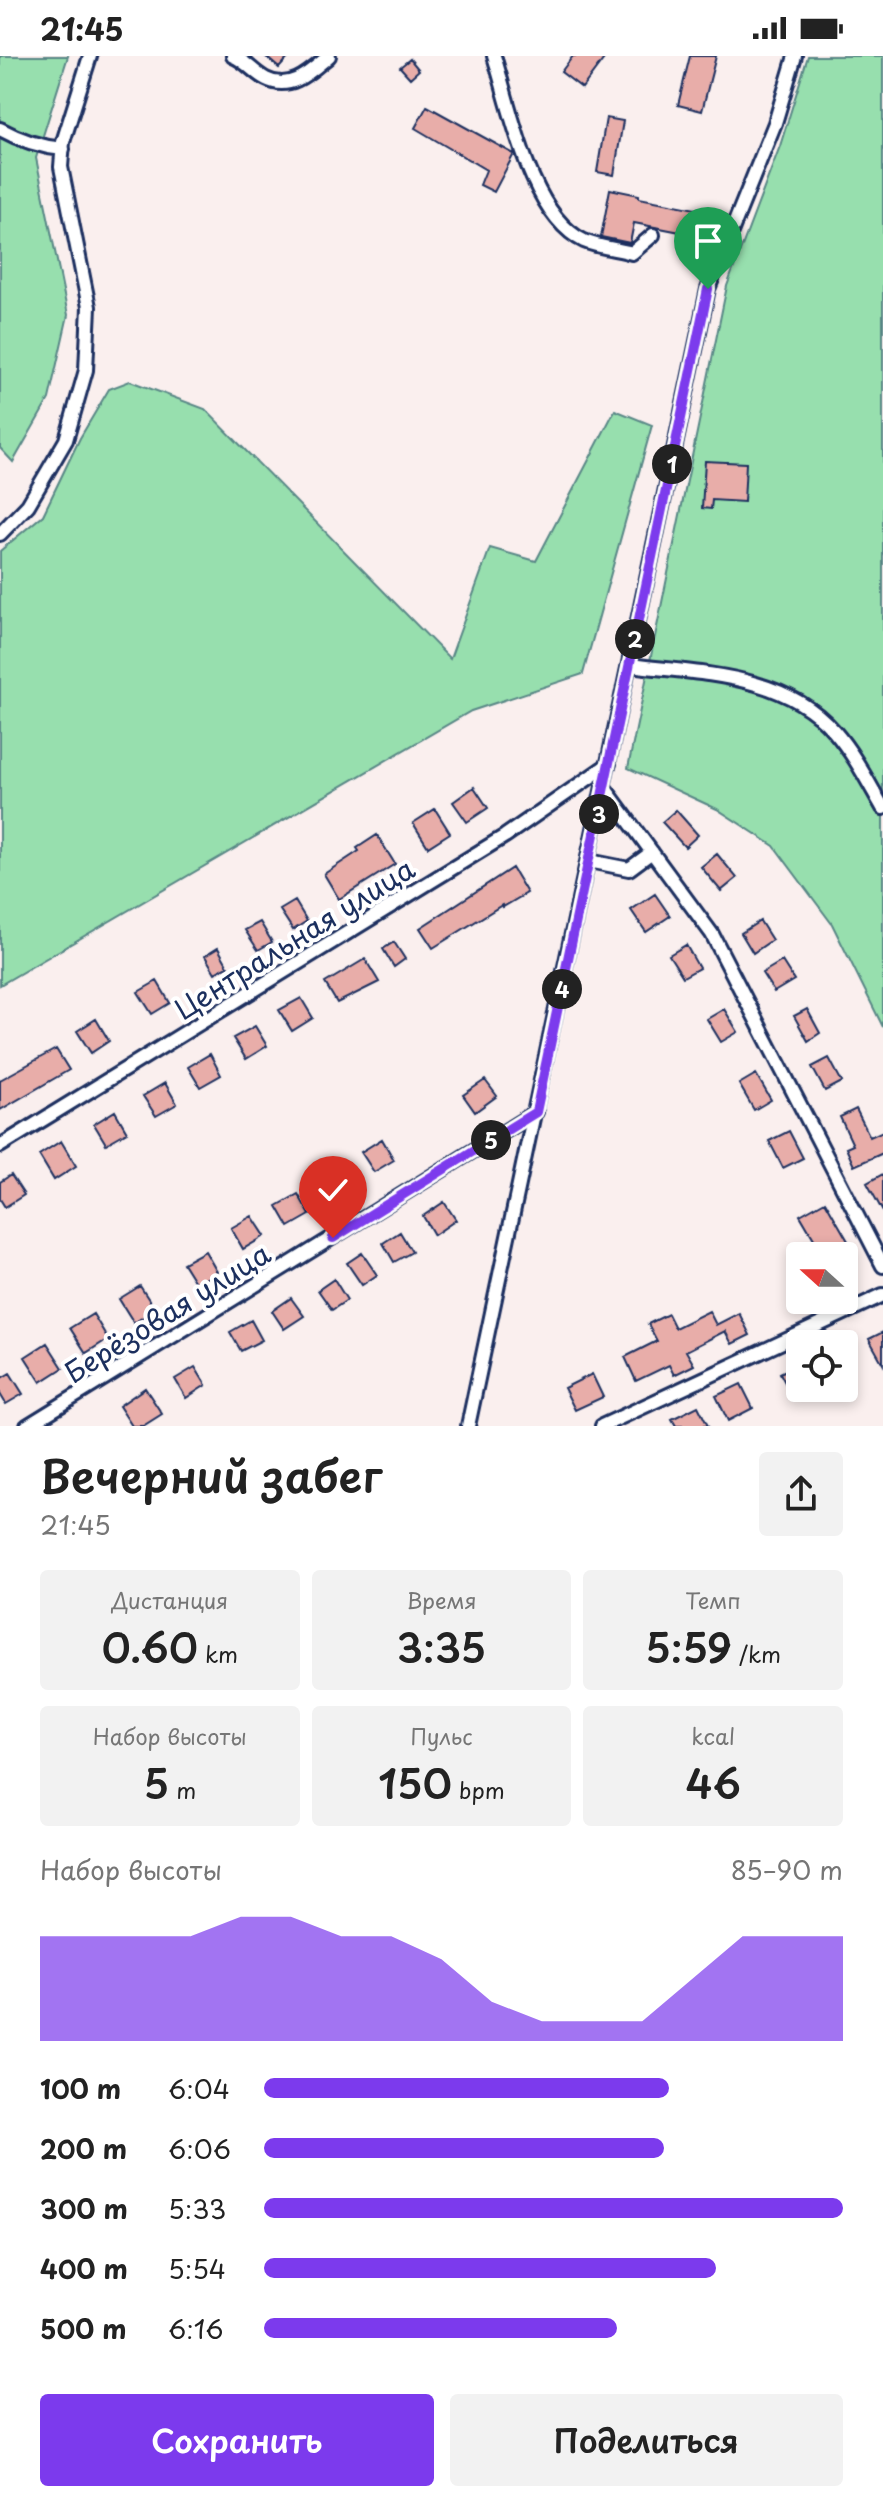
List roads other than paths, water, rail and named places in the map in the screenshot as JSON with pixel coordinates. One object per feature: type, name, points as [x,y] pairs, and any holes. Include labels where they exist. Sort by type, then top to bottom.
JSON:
[{"type":"street","points":[[0,534],[28,505],[66,440],[86,370],[89,307],[61,167],[63,149],[90,56]]},
{"type":"street","points":[[233,56],[266,79],[286,84],[304,77],[329,56]]},
{"type":"street","points":[[494,56],[528,166],[542,201],[556,220],[584,241],[632,253],[653,235]]},
{"type":"street","points":[[468,1426],[708,289],[775,123],[795,56]]},
{"type":"street","points":[[0,129],[47,148],[63,149]]},
{"type":"street","points":[[630,665],[735,679],[781,692],[805,705],[832,728],[847,747],[883,808]]},
{"type":"street","name":"Центральная улица","points":[[0,1146],[505,836],[609,764]]},
{"type":"street","points":[[604,787],[712,934],[883,1266]]},
{"type":"street","points":[[589,861],[629,869],[652,852]]},
{"type":"street","name":"Берёзовая улица","points":[[27,1426],[536,1112]]},
{"type":"street","points":[[602,1426],[883,1295]]}]
